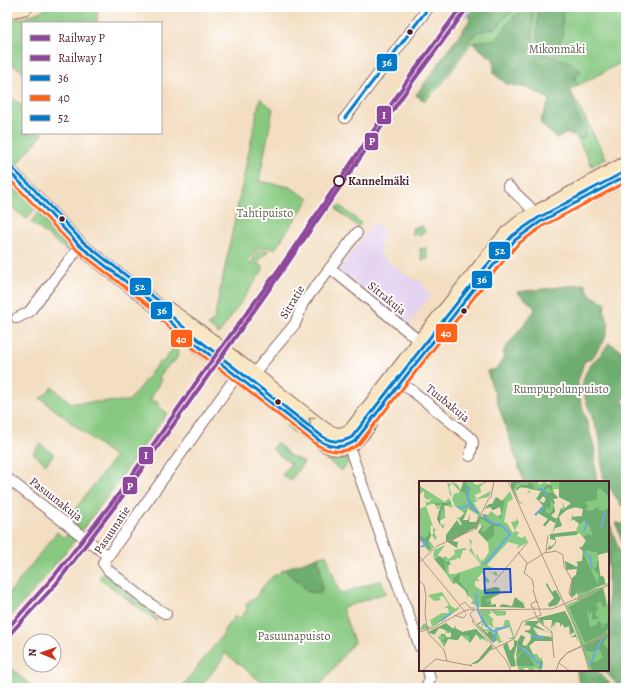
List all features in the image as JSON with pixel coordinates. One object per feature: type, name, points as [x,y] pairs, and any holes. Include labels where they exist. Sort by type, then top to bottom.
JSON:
[{"type":"street","points":[[7,11],[25,7]]},
{"type":"street","points":[[345,118],[429,7]]},
{"type":"street","points":[[538,218],[626,164]]},
{"type":"street","points":[[7,170],[25,187],[80,246],[161,309],[164,316],[187,337],[324,430],[347,440]]},
{"type":"street","points":[[419,644],[347,440],[352,430],[396,382],[507,234],[523,221],[538,218],[626,176]]},
{"type":"street","points":[[508,186],[528,205],[538,218]]},
{"type":"street","name":"Sitratie","points":[[245,375],[295,324],[303,303],[357,233]]},
{"type":"street","points":[[17,318],[29,312],[80,246]]},
{"type":"street","name":"Sitrakuja","points":[[330,268],[424,345]]},
{"type":"street","name":"Pasuunatie","points":[[166,614],[152,605],[108,570],[103,563],[245,375]]},
{"type":"street","name":"Tuubakuja","points":[[396,382],[410,389],[472,439],[473,443],[470,456]]},
{"type":"street","name":"Pasuunakuja","points":[[7,478],[108,556]]},
{"type":"street","points":[[426,688],[430,679],[428,671]]},
{"type":"shaded area","points":[[450,7],[475,7],[465,18]]},
{"type":"shaded area","points":[[374,223],[386,232],[379,242],[380,255],[413,280],[420,280],[425,289],[431,294],[408,325],[338,270]]},
{"type":"green space","points":[[50,7],[97,7],[97,22],[22,22],[22,71],[7,60],[7,21],[29,16]]},
{"type":"green space","points":[[475,7],[516,7],[498,26],[493,29],[478,32],[471,38],[443,78],[422,99],[416,95],[470,20],[468,16]]},
{"type":"green space","name":"Mikonmäki","points":[[493,7],[626,7],[626,60],[570,90],[606,158],[592,166],[560,106],[478,42],[471,43],[443,83],[425,101],[416,95]]},
{"type":"green space","points":[[529,7],[533,7],[533,48],[546,55],[571,62],[581,71],[574,79],[579,85],[570,90],[577,115],[585,128],[585,137],[581,139],[568,133],[557,138],[546,129],[540,122],[550,99],[527,88],[507,84],[494,74],[494,60],[473,44],[498,38],[513,18]]},
{"type":"green space","points":[[538,7],[564,7],[562,23],[563,36],[555,50],[547,48],[538,40]]},
{"type":"green space","points":[[11,98],[22,105],[22,134],[43,134],[16,165],[7,158],[7,100]]},
{"type":"green space","name":"Tahtipuisto","points":[[260,98],[273,109],[259,181],[290,187],[309,199],[275,249],[265,247],[261,248],[247,263],[251,264],[259,252],[270,250],[264,255],[257,265],[263,266],[263,270],[219,334],[208,325],[214,320]]},
{"type":"green space","points":[[11,184],[36,207],[27,219],[7,204]]},
{"type":"green space","points":[[339,205],[361,223],[358,227],[336,209]]},
{"type":"green space","points":[[39,212],[64,240],[67,251],[31,222]]},
{"type":"green space","points":[[422,226],[425,231],[419,236],[417,233],[413,235],[412,228]]},
{"type":"green space","points":[[426,248],[428,259],[422,260],[420,249]]},
{"type":"green space","name":"Rumpupolunpuisto","points":[[585,284],[590,295],[606,303],[604,310],[609,324],[604,341],[592,358],[584,362],[578,381],[578,392],[595,450],[597,481],[524,481],[487,371],[496,369],[503,360],[504,350],[535,310],[533,306],[517,292]]},
{"type":"green space","points":[[609,343],[626,353],[626,398],[622,400],[626,406],[626,507],[621,505],[609,487],[609,481],[605,481],[602,475],[600,439],[582,389],[583,381],[589,368]]},
{"type":"green space","points":[[176,345],[178,348],[177,358],[173,363],[171,362],[159,377],[161,379],[150,401],[156,401],[167,413],[166,415],[70,546],[7,620],[7,591],[10,592],[57,532],[64,538],[77,523],[69,517],[115,457],[40,398],[52,387],[71,403],[129,401],[160,361],[162,363]]},
{"type":"green space","points":[[287,425],[344,454],[348,463],[341,471],[319,454],[321,452],[286,426]]},
{"type":"green space","points":[[277,442],[289,455],[304,462],[290,481],[282,475],[291,464],[272,449]]},
{"type":"green space","points":[[40,444],[54,454],[46,464],[33,453]]},
{"type":"green space","points":[[609,521],[626,571],[626,688],[621,688],[604,671],[609,671]]},
{"type":"green space","points":[[616,522],[626,524],[626,557]]},
{"type":"green space","name":"Pasuunapuisto","points":[[326,554],[340,594],[381,580],[386,593],[342,608],[354,642],[318,688],[269,688],[225,653],[222,660],[200,688],[181,688],[224,633],[224,630],[235,616],[239,619],[247,610],[246,605],[251,599],[253,600],[270,578],[277,575],[281,571]]},
{"type":"green space","points":[[318,557],[322,580],[320,594],[306,591],[300,582],[287,573],[287,568]]},
{"type":"green space","points":[[103,573],[153,613],[157,621],[99,578]]},
{"type":"green space","points":[[7,664],[33,688],[7,688]]},
{"type":"green space","points":[[577,671],[598,671],[614,688],[579,688]]},
{"type":"rail line","name":"I","points":[[7,629],[55,575],[121,491],[202,374],[284,262],[409,78],[461,7]]},
{"type":"rail line","name":"P","points":[[7,637],[56,584],[125,493],[287,264],[413,81],[468,7]]},
{"type":"transit line","name":"36","points":[[345,118],[429,7]]},
{"type":"transit line","name":"52","points":[[10,166],[29,184],[83,242],[164,305],[168,313],[190,333],[323,437],[338,442],[352,437],[482,271],[512,236],[538,218],[624,172]]},
{"type":"transit line","name":"36","points":[[7,170],[25,187],[80,246],[161,309],[164,316],[187,337],[320,441],[338,447],[351,444],[355,441],[486,274],[515,240],[540,222],[626,176]]},
{"type":"transit line","name":"40","points":[[7,177],[77,250],[157,312],[160,319],[184,341],[317,445],[333,451],[348,450],[359,444],[490,277],[518,244],[543,226],[626,182]]},
{"type":"place","name":"Kannelmäki","points":[[339,181]]}]
